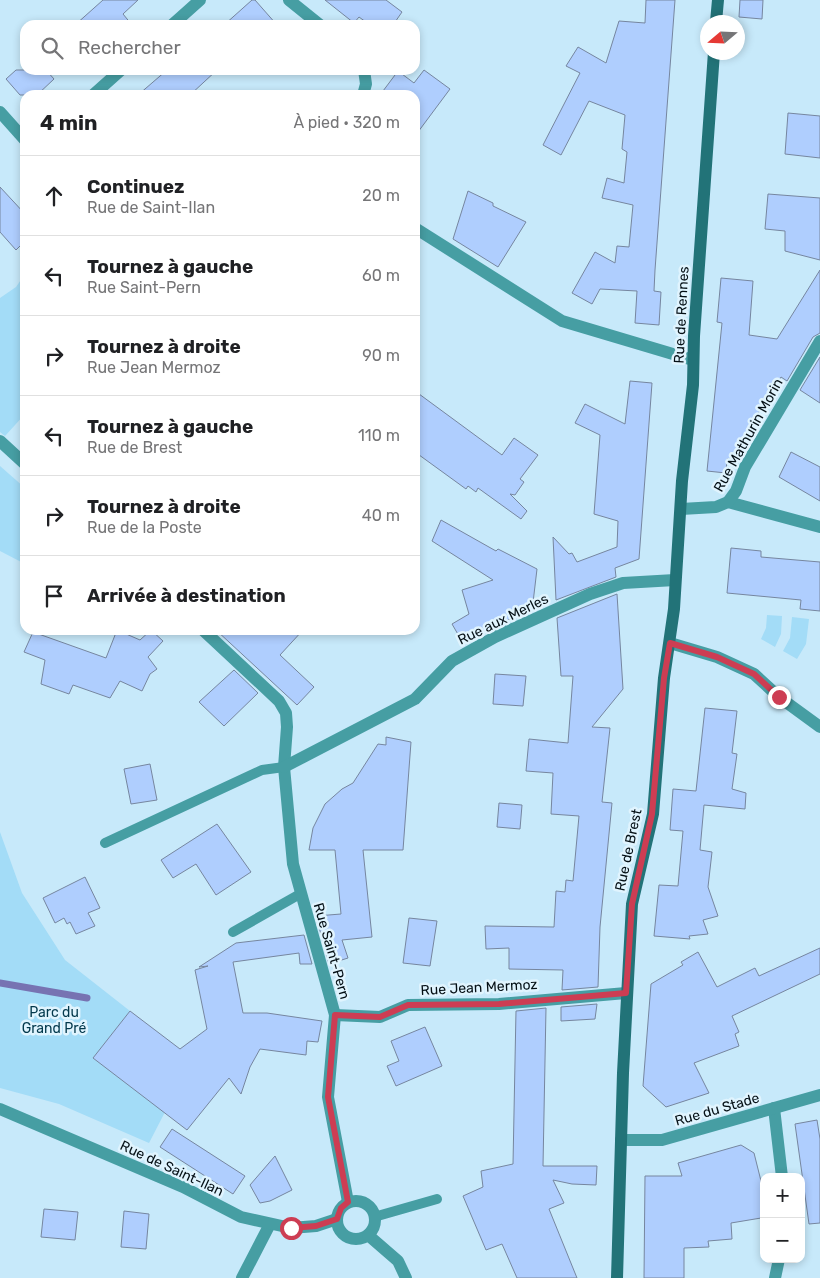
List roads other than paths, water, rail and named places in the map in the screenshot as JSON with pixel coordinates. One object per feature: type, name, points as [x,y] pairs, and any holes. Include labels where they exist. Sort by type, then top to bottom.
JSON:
[{"type":"main road","points":[[717,15],[718,0]]},
{"type":"main road","name":"Rue de Rennes","points":[[675,580],[682,481],[693,385],[693,360],[713,60]]},
{"type":"main road","name":"Rue de Brest","points":[[617,1278],[626,993],[632,904],[652,814],[675,580]]},
{"type":"street","points":[[178,20],[200,0]]},
{"type":"street","points":[[289,0],[314,20]]},
{"type":"street","points":[[99,90],[115,75]]},
{"type":"street","points":[[364,90],[365,75]]},
{"type":"street","points":[[0,112],[20,134]]},
{"type":"street","points":[[420,231],[562,321],[693,360]]},
{"type":"street","name":"Rue Mathurin Morin","points":[[681,509],[716,508],[728,502],[736,491],[745,467],[820,342]]},
{"type":"street","points":[[0,441],[20,459]]},
{"type":"street","points":[[728,502],[820,527]]},
{"type":"street","name":"Rue aux Merles","points":[[284,767],[415,699],[452,660],[495,637],[590,594],[623,583],[675,580]]},
{"type":"street","name":"Rue Saint-Pern","points":[[208,635],[280,701],[286,713],[287,727],[284,767],[289,841],[300,894],[335,1015],[328,1097],[348,1202]]},
{"type":"street","points":[[670,643],[717,657],[754,674],[779,697],[820,727]]},
{"type":"street","name":"Rue Jean Mermoz","points":[[335,1015],[380,1017],[408,1005],[499,1004],[626,993]]},
{"type":"street","name":"Rue du Stade","points":[[621,1140],[662,1140],[820,1095]]},
{"type":"street","points":[[774,1108],[782,1173]]},
{"type":"street","name":"Rue de Saint-Ilan","points":[[0,1109],[183,1187],[241,1217],[291,1228],[316,1226],[337,1219]]},
{"type":"street","points":[[348,1202],[364,1203],[372,1210],[374,1217],[373,1228],[368,1235],[357,1239],[350,1238],[340,1230],[337,1219],[341,1208],[348,1202]]},
{"type":"street","points":[[242,1278],[270,1224]]},
{"type":"street","points":[[368,1235],[398,1261],[406,1278]]},
{"type":"street","points":[[775,1278],[778,1263]]},
{"type":"lane","points":[[105,843],[262,770],[284,767]]},
{"type":"lane","points":[[234,932],[300,894]]},
{"type":"lane","points":[[374,1217],[437,1200]]},
{"type":"waterway","points":[[0,983],[87,998]]},
{"type":"park label","name":"Parc du Grand Pré","points":[[54,1020]]}]
